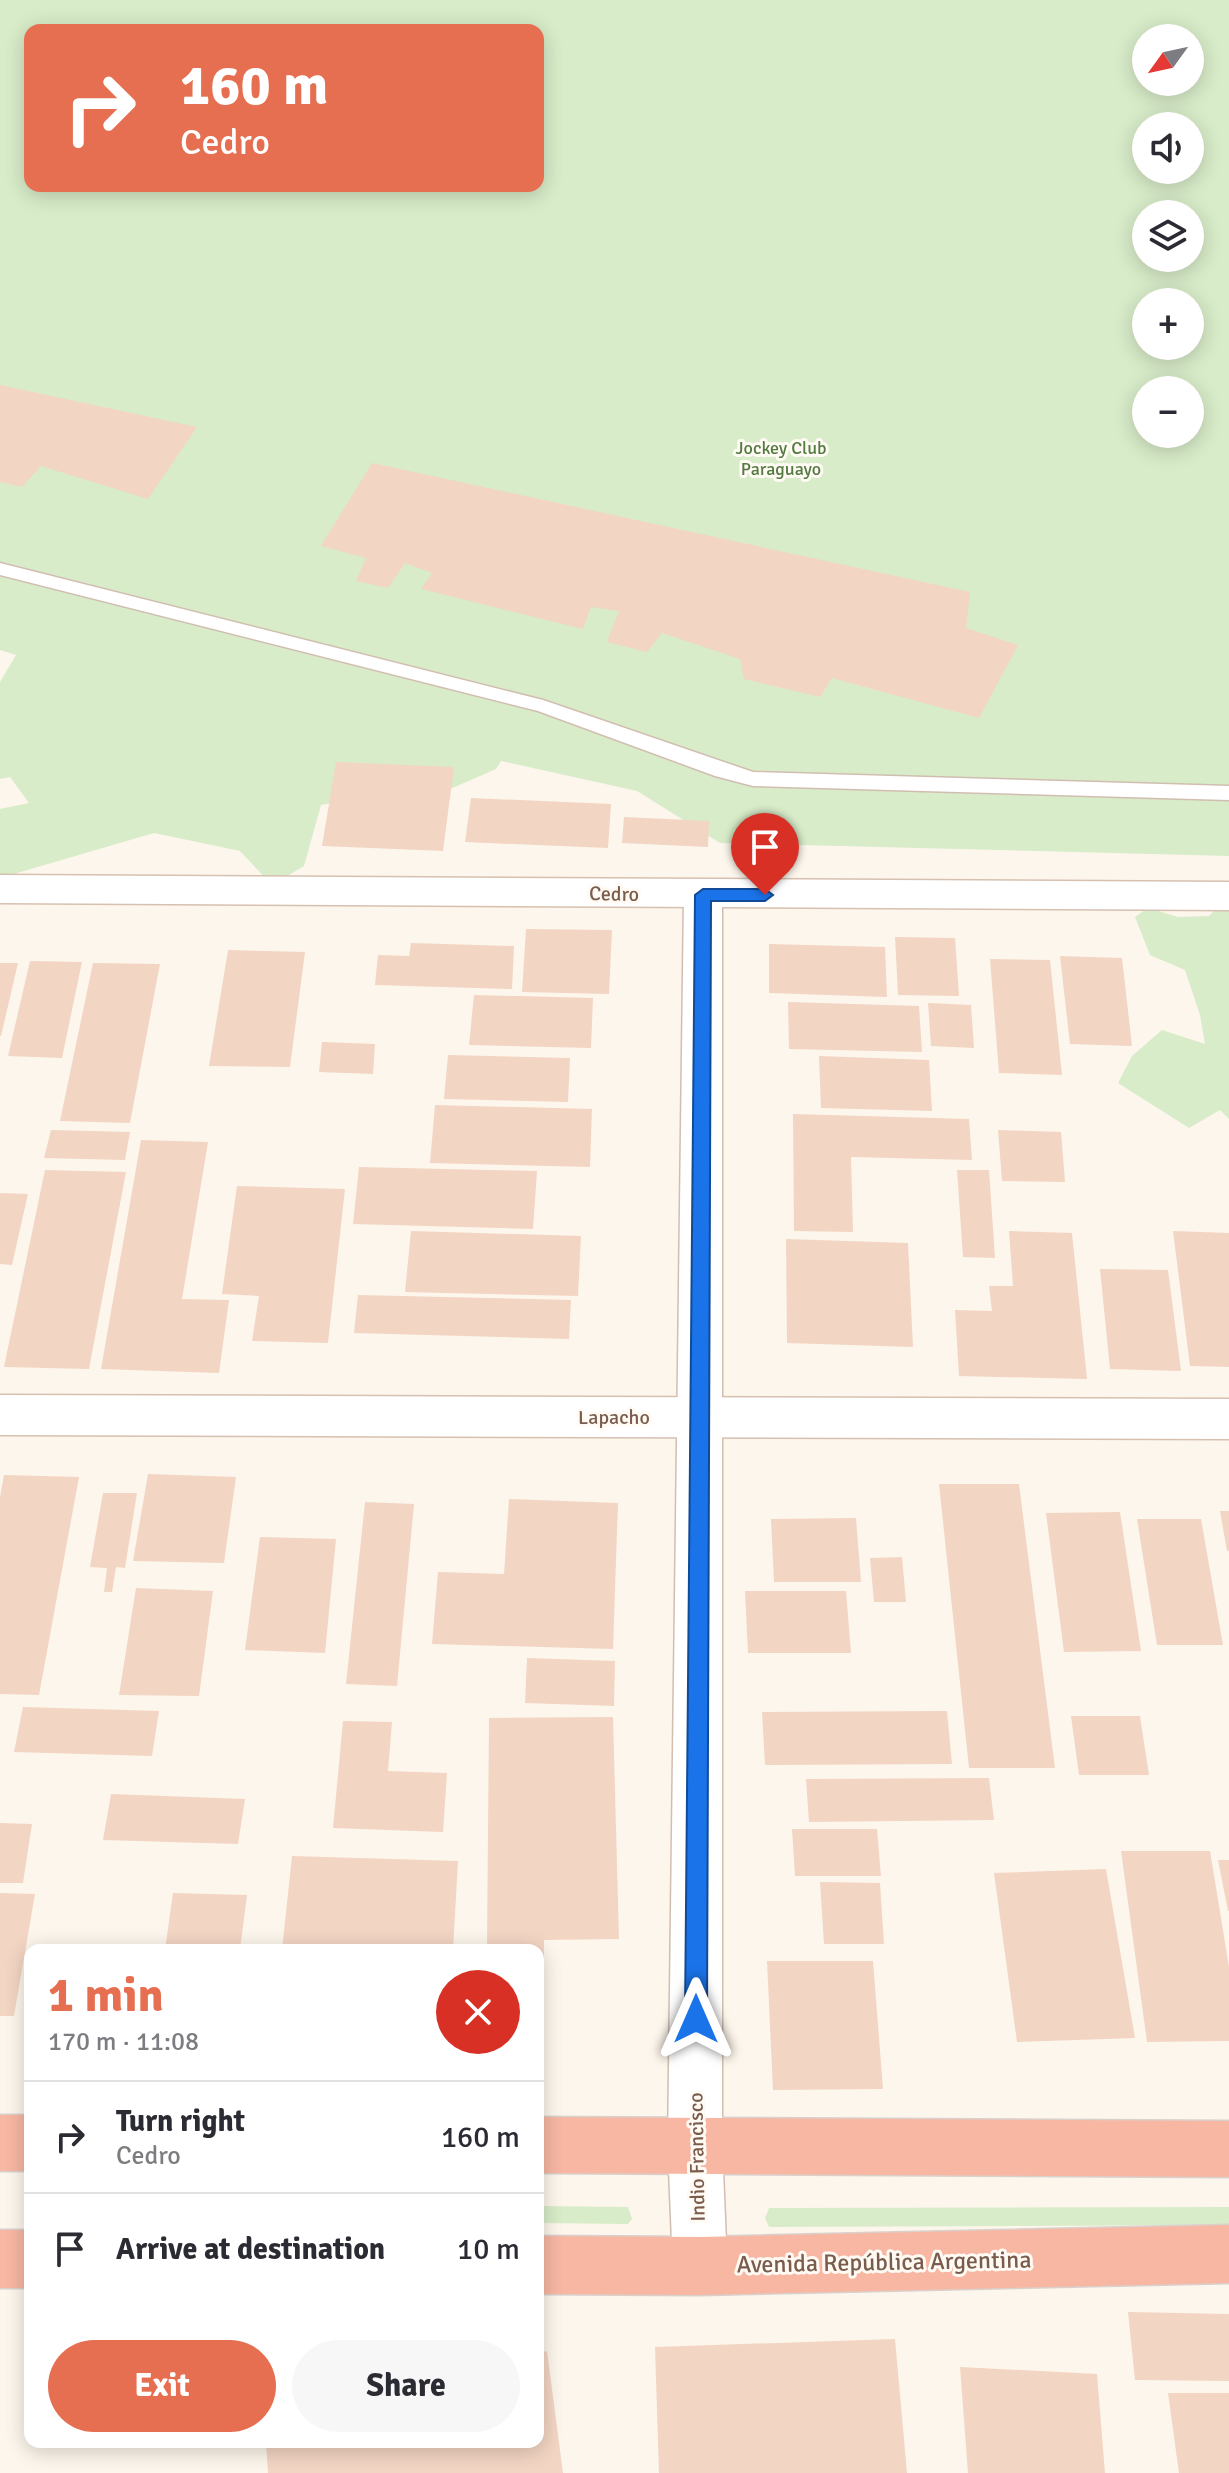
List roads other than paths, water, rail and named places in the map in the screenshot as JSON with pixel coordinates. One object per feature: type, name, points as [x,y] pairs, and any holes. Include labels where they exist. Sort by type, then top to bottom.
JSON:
[{"type":"highway","points":[[0,2143],[24,2143]]},
{"type":"highway","points":[[544,2145],[1229,2149]]},
{"type":"highway","name":"Avenida República Argentina","points":[[544,2265],[700,2266],[1229,2254]]},
{"type":"highway","points":[[0,2259],[24,2259]]},
{"type":"street","name":"Cedro","points":[[0,889],[1229,896]]},
{"type":"street","name":"Indio Francisco","points":[[700,2266],[695,2146],[703,895]]},
{"type":"street","name":"Lapacho","points":[[0,1415],[1229,1419]]},
{"type":"lane","points":[[0,569],[543,706],[722,771],[753,779],[1229,793]]},
{"type":"park label","name":"Jockey Club Paraguayo","points":[[781,458]]}]
